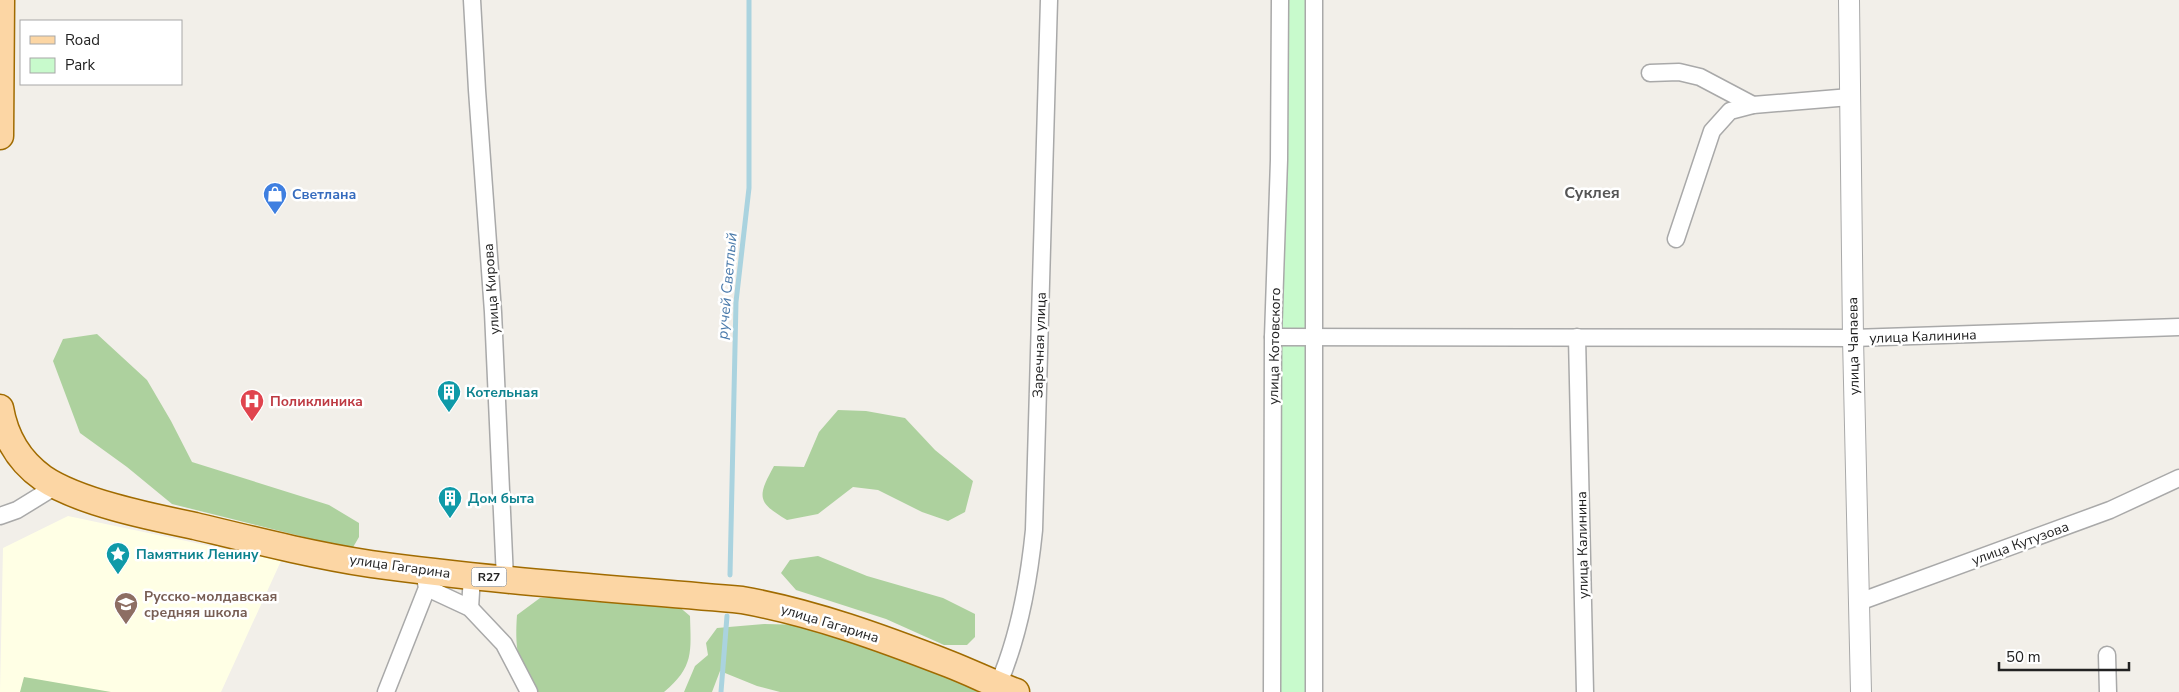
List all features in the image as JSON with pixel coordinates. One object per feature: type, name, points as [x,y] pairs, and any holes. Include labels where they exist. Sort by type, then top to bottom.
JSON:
[{"type":"main road","points":[[0,136],[1,0]]},
{"type":"main road","name":"улица Гагарина","points":[[0,408],[5,430],[18,455],[34,472],[56,486],[130,510],[280,546],[371,564],[426,579],[472,576],[742,600],[779,606],[836,622],[951,665],[1007,689]]},
{"type":"street","name":"улица Кирова","points":[[472,0],[493,312],[505,579]]},
{"type":"street","name":"Заречная улица","points":[[1007,689],[1004,672],[1023,602],[1034,530],[1049,0]]},
{"type":"street","name":"улица Котовского","points":[[1272,692],[1273,337],[1280,160],[1280,0]]},
{"type":"street","points":[[1314,0],[1314,692]]},
{"type":"street","name":"улица Чапаева","points":[[1849,0],[1859,687]]},
{"type":"street","points":[[1650,74],[1679,72],[1700,77],[1753,105]]},
{"type":"street","points":[[1676,239],[1712,131],[1730,111],[1753,105],[1850,97]]},
{"type":"street","name":"улица Калинина","points":[[1273,337],[1853,338],[2179,327]]},
{"type":"street","name":"улица Калинина","points":[[1577,337],[1585,692]]},
{"type":"street","name":"улица Кутузова","points":[[1859,602],[2110,510],[2179,478]]},
{"type":"street","points":[[0,516],[17,510],[56,486]]},
{"type":"street","points":[[470,608],[472,576]]},
{"type":"street","points":[[386,692],[426,579],[470,608],[504,644],[529,692]]},
{"type":"street","points":[[2107,655],[2108,692]]},
{"type":"shaded area","name":"Русско-молдавская средняя школа","points":[[68,516],[281,561],[221,692],[0,692],[3,548]]},
{"type":"green space","points":[[1280,0],[1314,0],[1314,692],[1272,692]]},
{"type":"green space","points":[[97,334],[147,380],[192,462],[329,505],[359,523],[359,537],[352,549],[172,504],[127,467],[80,433],[53,361],[63,339]]},
{"type":"green space","points":[[838,410],[866,411],[905,418],[935,450],[973,481],[965,512],[948,521],[922,512],[878,490],[853,487],[818,514],[787,520],[777,514],[765,503],[763,498],[765,485],[774,466],[804,467],[819,432]]},
{"type":"green space","points":[[818,556],[867,576],[943,598],[975,614],[975,637],[967,645],[944,645],[886,619],[796,590],[781,573],[790,560]]},
{"type":"green space","points":[[605,596],[677,605],[690,616],[691,640],[689,658],[681,675],[664,692],[537,692],[525,675],[518,656],[516,636],[517,615],[540,598]]},
{"type":"green space","points":[[764,624],[808,625],[999,692],[780,692],[757,686],[720,671],[712,692],[684,692],[695,666],[708,655],[706,643],[717,628]]},
{"type":"green space","points":[[24,677],[111,692],[20,692]]},
{"type":"waterway","name":"ручей Светлый","points":[[730,575],[736,302],[749,188],[749,0]]},
{"type":"waterway","name":"ручей Светлый","points":[[721,692],[727,616]]},
{"type":"place","name":"Светлана","points":[[275,215]]},
{"type":"place","name":"Котельная","points":[[449,413]]},
{"type":"place","name":"Поликлиника","points":[[252,422]]},
{"type":"place","name":"Дом быта","points":[[450,519]]},
{"type":"place","name":"Памятник Ленину","points":[[118,575]]},
{"type":"place","name":"Русско-молдавская средняя школа","points":[[126,625]]},
{"type":"district","name":"Суклея","points":[[1592,192]]}]
